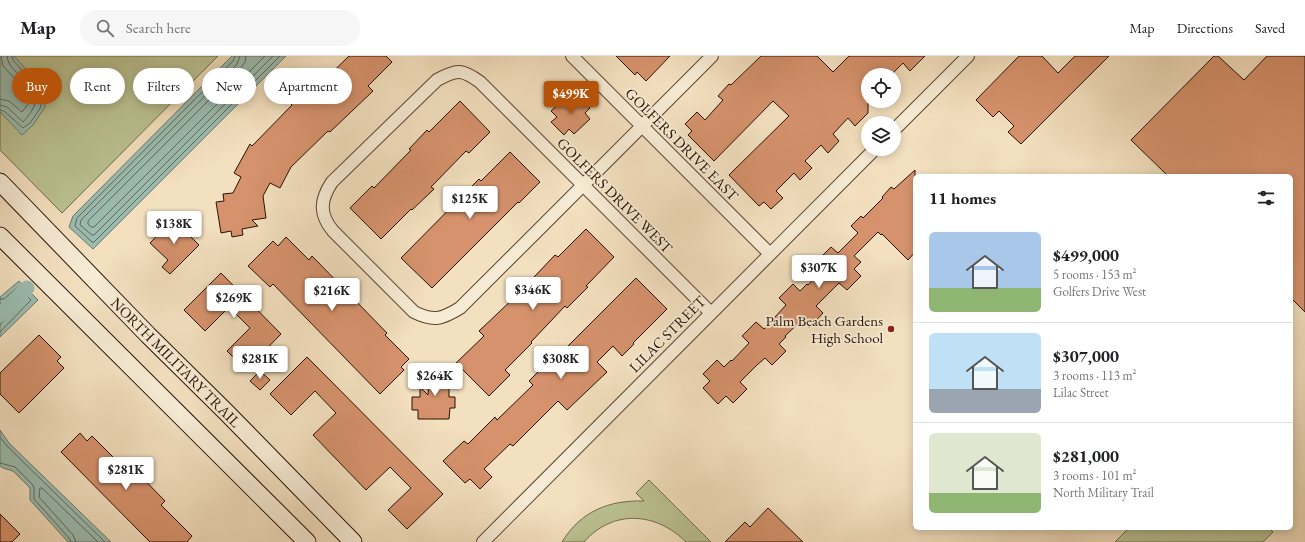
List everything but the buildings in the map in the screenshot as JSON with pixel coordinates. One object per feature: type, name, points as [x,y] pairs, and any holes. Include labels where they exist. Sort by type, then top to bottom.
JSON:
[{"type":"main road","name":"NORTH MILITARY TRAIL","points":[[0,182],[148,335],[226,412],[353,542]]},
{"type":"main road","points":[[0,236],[307,542]]},
{"type":"street","name":"GOLFERS DRIVE EAST","points":[[572,56],[770,254]]},
{"type":"street","points":[[583,186],[712,56]]},
{"type":"street","points":[[901,123],[968,56]]},
{"type":"street","name":"GOLFERS DRIVE WEST","points":[[583,186],[460,308],[445,317],[434,319],[424,317],[414,312],[333,231],[327,224],[323,212],[323,201],[326,191],[332,182],[437,80],[450,73],[460,72],[469,75],[480,82],[710,313]]},
{"type":"street","name":"LILAC STREET","points":[[483,542],[868,156]]},
{"type":"green space","points":[[0,56],[218,56],[206,68],[202,68],[202,72],[194,80],[194,68],[133,68],[133,104],[170,104],[62,213],[0,150]]},
{"type":"green space","points":[[649,480],[711,542],[686,542],[674,532],[661,525],[648,520],[635,518],[608,524],[595,531],[584,542],[562,542],[578,522],[597,510],[608,505],[631,501],[644,501],[636,493]]},
{"type":"green space","points":[[1127,530],[1271,530],[1273,532],[1263,542],[1115,542]]},
{"type":"water","points":[[0,56],[14,56],[25,68],[12,68],[12,104],[45,104],[45,107],[33,125],[22,135],[0,112]]},
{"type":"water","points":[[232,56],[286,56],[274,68],[264,68],[264,78],[256,86],[256,68],[220,68]]},
{"type":"water","points":[[202,86],[202,104],[238,104],[93,249],[69,227],[73,216],[184,104],[194,104],[194,94]]},
{"type":"water","points":[[19,281],[38,300],[0,337],[0,297]]},
{"type":"water","points":[[0,430],[9,443],[111,542],[68,542],[30,500],[30,488],[13,471],[0,466]]},
{"type":"waterway","points":[[0,315],[27,288]]},
{"type":"place","name":"Palm Beach Gardens High School","points":[[891,329]]}]
